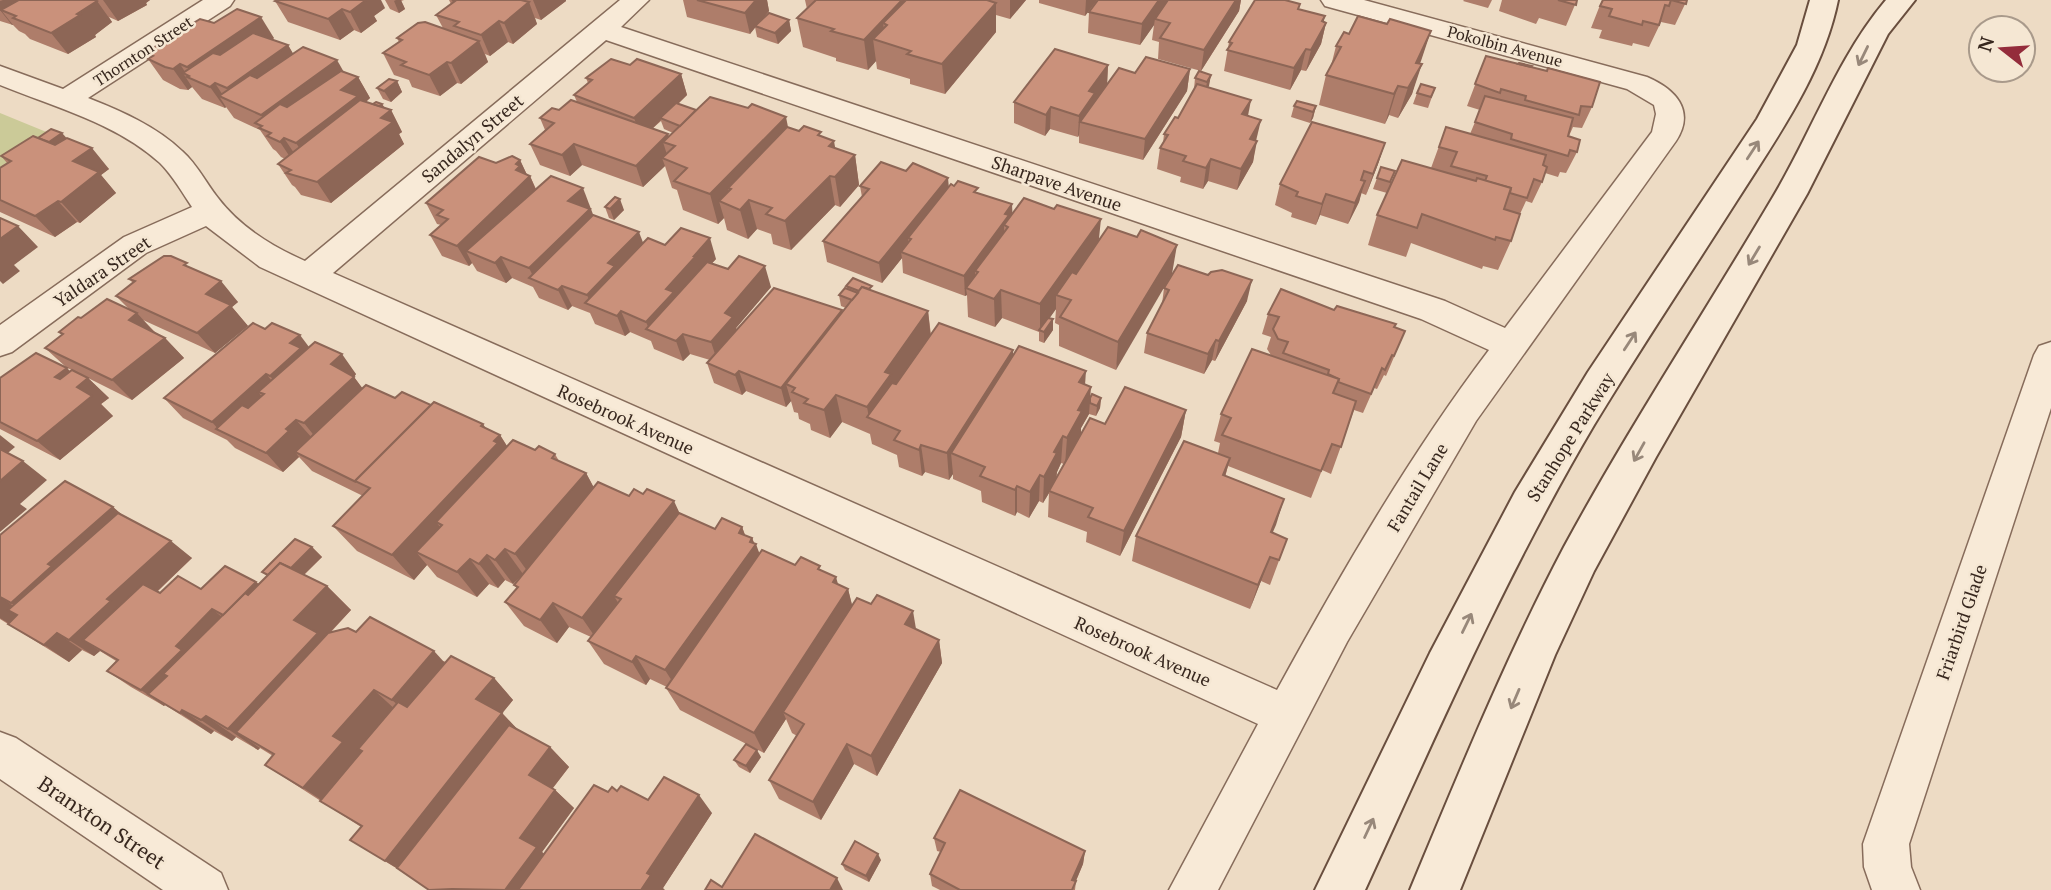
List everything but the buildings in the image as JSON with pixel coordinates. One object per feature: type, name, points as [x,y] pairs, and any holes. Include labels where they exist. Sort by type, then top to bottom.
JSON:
[{"type":"main road","name":"Stanhope Parkway","points":[[1340,890],[1509,536],[1562,446],[1769,125],[1810,46],[1821,20],[1824,0]]},
{"type":"main road","points":[[1435,890],[1535,651],[1579,560],[1642,446],[1791,194],[1875,31],[1901,0]]},
{"type":"street","name":"Thornton Street","points":[[64,102],[222,0]]},
{"type":"street","name":"Sandalyn Street","points":[[309,276],[636,0]]},
{"type":"street","name":"Pokolbin Avenue","points":[[1334,0],[1622,78],[1650,89],[1670,106]]},
{"type":"street","name":"Sharpave Avenue","points":[[601,29],[1433,310],[1510,345]]},
{"type":"street","name":"Rosebrook Avenue","points":[[0,75],[127,127],[169,155],[186,172],[211,211],[230,231],[271,259],[1286,715]]},
{"type":"street","name":"Fantail Lane","points":[[1193,890],[1332,629],[1405,506],[1463,411],[1665,134],[1671,120],[1670,106]]},
{"type":"street","name":"Yaldara Street","points":[[0,343],[135,245],[211,211]]},
{"type":"street","name":"Friarbird Glade","points":[[1896,890],[1888,873],[1886,844],[2051,355]]},
{"type":"street","name":"Branxton Street","points":[[0,753],[204,890]]},
{"type":"shaded area","points":[[0,113],[61,138],[0,179]]}]
